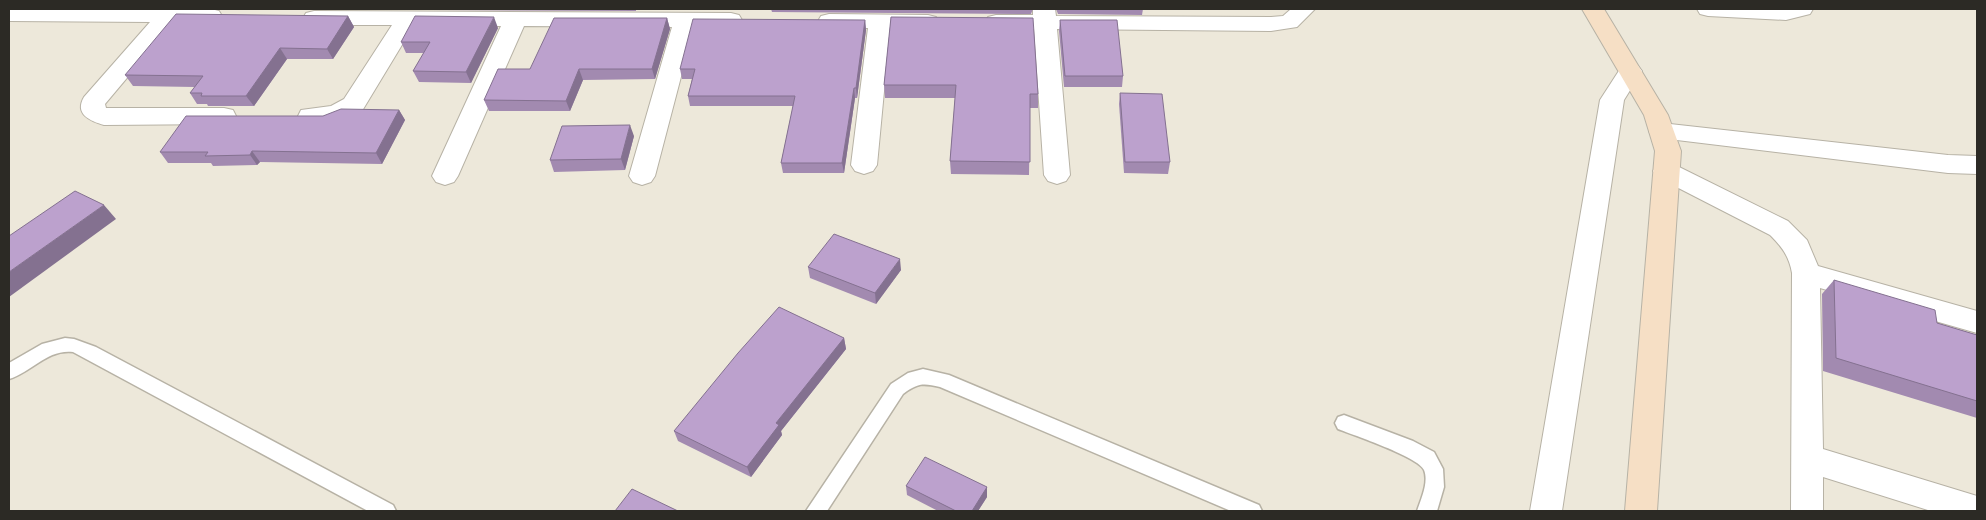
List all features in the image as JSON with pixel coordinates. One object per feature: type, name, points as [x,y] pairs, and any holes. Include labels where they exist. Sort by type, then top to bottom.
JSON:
[{"type":"street","points":[[978,22],[1045,16],[1272,24],[1289,22],[1304,9]]},
{"type":"street","points":[[1593,9],[1656,115],[1668,151],[1641,511]]},
{"type":"street","points":[[1708,9],[1786,13],[1802,9]]},
{"type":"street","points":[[9,14],[227,17]]},
{"type":"street","points":[[168,16],[93,102],[94,113],[104,117],[241,116]]},
{"type":"street","points":[[1045,16],[1057,175]]},
{"type":"street","points":[[297,18],[751,20]]},
{"type":"street","points":[[290,116],[329,116],[343,112],[353,105],[407,19]]},
{"type":"street","points":[[445,176],[515,20]]},
{"type":"street","points":[[642,176],[685,20]]},
{"type":"street","points":[[806,20],[948,22]]},
{"type":"street","points":[[864,165],[880,21]]},
{"type":"street","points":[[1546,511],[1612,100],[1630,71]]},
{"type":"street","points":[[1661,131],[1977,166]]},
{"type":"street","points":[[1666,171],[1779,228],[1794,241],[1802,254],[1806,273],[1807,511]]},
{"type":"street","points":[[1806,273],[1977,322]]},
{"type":"street","points":[[1807,458],[1977,511]]},
{"type":"lane","points":[[9,372],[25,360],[43,352],[71,344],[90,352],[386,511]]},
{"type":"lane","points":[[816,511],[897,389],[910,378],[924,376],[943,380],[1252,511]]},
{"type":"lane","points":[[1344,423],[1406,447],[1427,458],[1434,469],[1434,487],[1427,511]]},
{"type":"building","points":[[176,14],[348,16],[327,49],[280,48],[246,96],[201,96],[202,93],[190,93],[203,76],[125,75]]},
{"type":"building","points":[[415,16],[494,17],[466,72],[413,71],[430,42],[401,42]]},
{"type":"building","points":[[891,17],[1033,18],[1038,94],[1030,94],[1030,162],[950,161],[956,85],[884,85]]},
{"type":"building","points":[[554,18],[667,18],[652,69],[579,69],[566,101],[484,100],[498,69],[530,69]]},
{"type":"building","points":[[693,19],[865,20],[856,88],[854,88],[842,163],[781,163],[795,96],[688,96],[695,69],[680,69]]},
{"type":"building","points":[[1060,20],[1117,20],[1123,76],[1065,76]]},
{"type":"building","points":[[1120,93],[1162,94],[1170,162],[1125,162]]},
{"type":"building","points":[[341,109],[399,110],[376,153],[252,151],[250,155],[205,156],[208,152],[160,152],[186,116],[323,116]]},
{"type":"building","points":[[630,125],[621,159],[550,160],[562,126]]},
{"type":"building","points":[[75,191],[104,205],[9,272],[9,236]]},
{"type":"building","points":[[834,234],[900,259],[875,293],[808,267]]},
{"type":"building","points":[[1834,280],[1935,310],[1937,323],[1977,335],[1977,401],[1836,358]]},
{"type":"building","points":[[779,307],[844,338],[776,423],[779,425],[747,467],[674,431],[738,353]]},
{"type":"building","points":[[925,457],[987,487],[972,511],[956,511],[906,486]]},
{"type":"building","points":[[632,489],[678,511],[615,511]]}]
